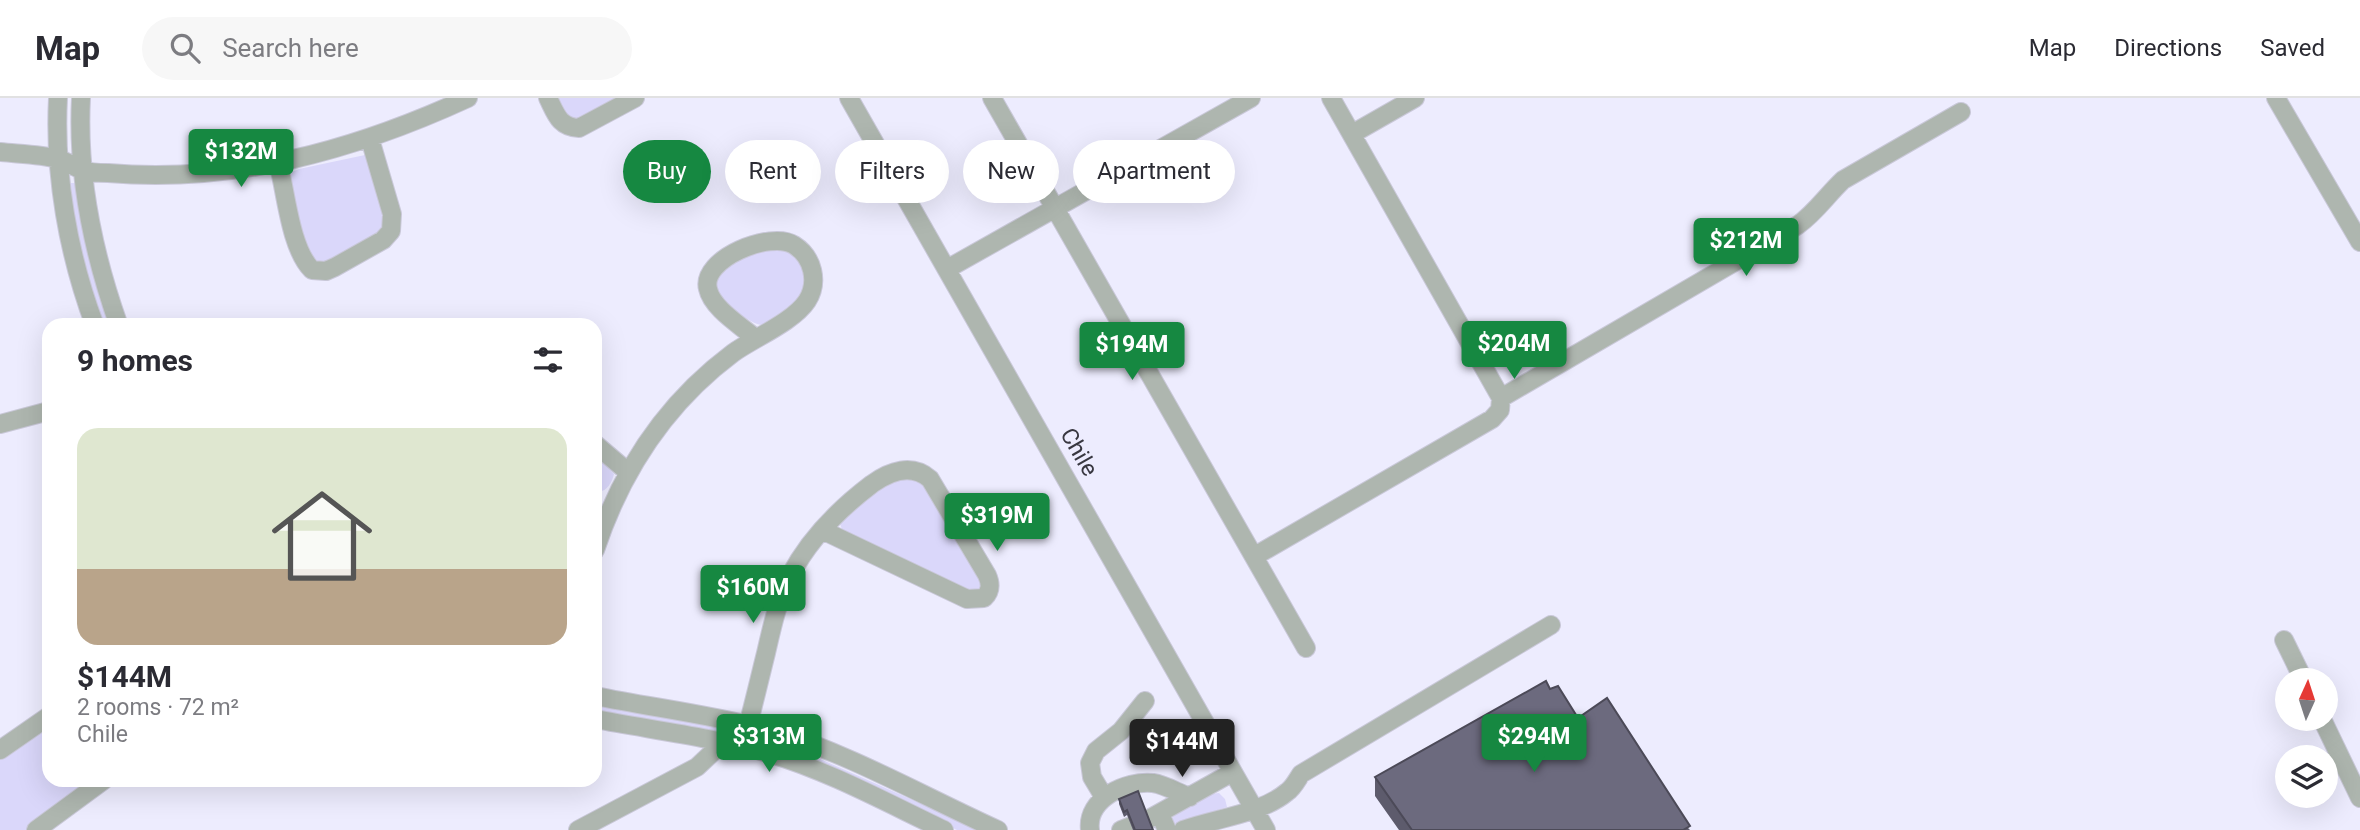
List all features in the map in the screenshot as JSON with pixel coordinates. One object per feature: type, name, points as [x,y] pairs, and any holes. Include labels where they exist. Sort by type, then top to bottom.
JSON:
[{"type":"street","points":[[58,98],[65,209],[74,253],[93,318]]},
{"type":"street","points":[[81,98],[83,171],[96,248],[117,318]]},
{"type":"street","points":[[0,152],[60,159],[83,171],[149,176],[241,170],[370,139],[468,98]]},
{"type":"street","points":[[548,98],[560,121],[579,128],[635,98]]},
{"type":"street","name":"Chile","points":[[849,98],[1266,830]]},
{"type":"street","points":[[992,98],[1306,648]]},
{"type":"street","points":[[947,269],[1251,98]]},
{"type":"street","points":[[1255,556],[1492,419],[1500,410],[1501,398],[1331,98]]},
{"type":"street","points":[[1352,134],[1415,98]]},
{"type":"street","points":[[2276,98],[2360,242]]},
{"type":"street","points":[[1501,398],[1798,225],[1815,213],[1827,195],[1843,180],[1961,112]]},
{"type":"street","points":[[278,162],[303,259],[312,270],[326,271],[383,240],[391,231],[392,214],[370,139]]},
{"type":"street","points":[[603,501],[628,472],[679,401],[732,354],[805,304],[812,287],[813,275],[807,257],[792,243],[783,240],[754,243],[721,261],[707,281],[712,298],[755,338]]},
{"type":"street","points":[[0,424],[42,413]]},
{"type":"street","points":[[602,450],[628,472]]},
{"type":"street","points":[[742,747],[782,594],[798,563],[821,530],[841,509],[877,480],[899,471],[923,472],[936,486],[987,575],[990,582],[988,593],[984,598],[967,598],[821,530]]},
{"type":"street","points":[[1183,830],[1229,815],[1255,811],[1288,792],[1301,774],[1551,625]]},
{"type":"street","points":[[2284,640],[2298,668]]},
{"type":"street","points":[[602,697],[748,725],[813,746],[998,830]]},
{"type":"street","points":[[1104,797],[1090,771],[1093,755],[1121,731],[1145,701]]},
{"type":"street","points":[[602,720],[717,741],[805,767],[944,830]]},
{"type":"street","points":[[0,750],[42,721]]},
{"type":"street","points":[[2328,732],[2360,798]]},
{"type":"street","points":[[578,830],[697,767],[715,750],[717,741]]},
{"type":"street","points":[[1145,824],[1233,772]]},
{"type":"street","points":[[1090,830],[1090,816],[1104,797],[1135,785],[1153,783],[1190,797]]},
{"type":"street","points":[[36,830],[94,787]]},
{"type":"shaded area","points":[[555,98],[623,98],[586,119],[570,120]]},
{"type":"shaded area","points":[[365,155],[370,159],[387,219],[386,230],[323,267],[307,255],[289,180],[292,172]]},
{"type":"shaded area","points":[[71,183],[78,183],[109,318],[101,318],[86,273]]},
{"type":"shaded area","points":[[779,246],[799,257],[803,272],[803,292],[794,305],[764,325],[752,322],[723,300],[716,289],[715,278],[736,261]]},
{"type":"shaded area","points":[[602,461],[614,474],[608,487],[602,491]]},
{"type":"shaded area","points":[[903,475],[924,481],[981,578],[982,587],[977,592],[968,592],[843,532],[840,524],[842,519],[888,482]]},
{"type":"shaded area","points":[[602,707],[727,728],[734,738],[602,714]]},
{"type":"shaded area","points":[[42,728],[42,787],[85,787],[26,830],[0,830],[0,757]]},
{"type":"shaded area","points":[[765,743],[800,750],[980,830],[957,830],[842,775]]},
{"type":"shaded area","points":[[1219,793],[1225,799],[1227,807],[1175,824],[1172,818],[1182,810]]},
{"type":"building","points":[[1546,681],[1550,689],[1558,686],[1578,718],[1607,698],[1690,826],[1683,830],[1412,830],[1375,777]]},
{"type":"building","points":[[1138,791],[1153,830],[1135,830],[1119,799]]}]
